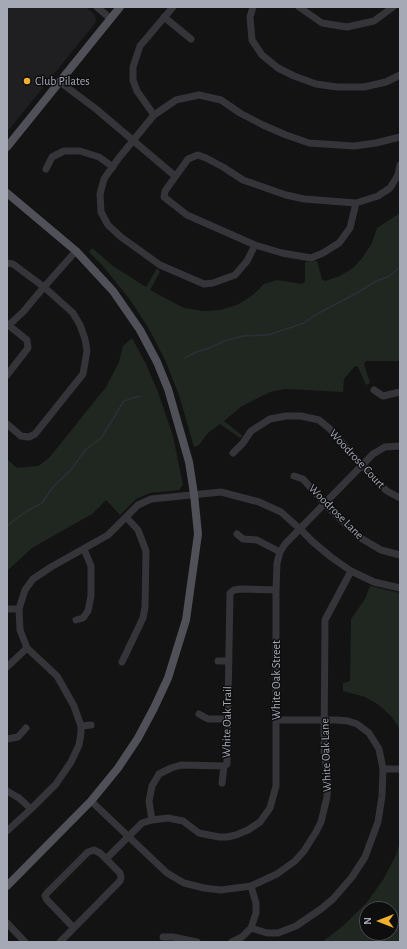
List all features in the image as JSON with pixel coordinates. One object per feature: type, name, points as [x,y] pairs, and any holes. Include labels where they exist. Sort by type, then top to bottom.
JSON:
[{"type":"main road","points":[[7,147],[120,7]]},
{"type":"main road","points":[[7,194],[76,251],[113,291],[140,330],[157,362],[168,389],[187,454],[194,494],[198,534],[186,620],[168,678],[138,738],[118,768],[91,801],[7,886]]},
{"type":"street","points":[[97,7],[111,19]]},
{"type":"street","points":[[154,115],[137,91],[133,80],[132,67],[140,46],[173,7]]},
{"type":"street","points":[[253,7],[250,17],[252,40],[262,56],[278,68],[294,76],[316,84],[336,87],[364,87],[386,82],[400,75]]},
{"type":"street","points":[[299,7],[322,23],[347,27],[374,21],[393,7]]},
{"type":"street","points":[[164,17],[191,39]]},
{"type":"street","points":[[60,82],[96,109],[175,176]]},
{"type":"street","points":[[255,245],[247,261],[235,275],[213,283],[204,284],[160,265],[121,237],[108,225],[101,212],[100,194],[104,179],[114,167],[118,159],[154,115],[176,100],[199,95],[221,100],[240,113],[263,125],[286,135],[309,142],[354,146],[376,143],[400,137]]},
{"type":"street","points":[[46,169],[52,157],[64,151],[80,151],[98,157],[114,167]]},
{"type":"street","points":[[356,203],[350,228],[339,243],[323,253],[311,258],[282,253],[255,245],[187,215],[164,197],[165,191],[188,159],[198,155],[223,166],[243,180],[286,195],[304,199],[356,203],[378,196],[390,188],[398,175],[400,165]]},
{"type":"street","points":[[7,375],[28,348],[27,340],[8,325],[23,312],[76,251]]},
{"type":"street","points":[[7,263],[13,264],[44,287],[72,313],[80,325],[87,351],[83,374],[35,434],[29,437],[21,436],[7,424]]},
{"type":"street","points":[[374,390],[383,396],[400,392]]},
{"type":"street","name":"Woodrose Court","points":[[233,453],[243,443],[251,431],[270,419],[286,416],[301,416],[319,420],[330,429],[362,466],[387,491],[400,498]]},
{"type":"street","name":"White Oak Street","points":[[106,859],[142,823],[168,818],[183,821],[199,833],[219,837],[236,835],[248,830],[260,822],[270,808],[275,792],[276,590],[277,563],[280,552],[285,544],[373,454],[385,447],[400,446]]},
{"type":"street","name":"Woodrose Lane","points":[[294,476],[303,479],[325,504],[359,537],[381,550],[400,555]]},
{"type":"street","points":[[7,831],[56,784],[71,762],[79,745],[81,726],[74,706],[57,676],[27,648],[20,630],[19,609],[25,590],[33,579],[51,566],[108,535],[138,505],[150,499],[221,492],[259,502],[281,512],[313,542],[351,571],[374,582],[400,588]]},
{"type":"street","points":[[122,662],[143,618],[145,606],[146,551],[138,530],[126,517]]},
{"type":"street","points":[[237,534],[243,539],[257,540],[280,552]]},
{"type":"street","points":[[76,620],[83,618],[88,611],[91,596],[91,566],[84,549]]},
{"type":"street","name":"White Oak Lane","points":[[91,801],[127,837],[167,873],[184,882],[204,888],[221,890],[251,886],[277,874],[295,861],[311,841],[321,822],[325,806],[328,788],[328,771],[324,751],[325,620],[351,571]]},
{"type":"street","name":"White Oak Trail","points":[[222,783],[224,766],[227,764],[230,593],[234,590],[276,590]]},
{"type":"street","points":[[7,609],[19,609]]},
{"type":"street","points":[[7,667],[27,648]]},
{"type":"street","points":[[218,660],[228,661]]},
{"type":"street","points":[[199,714],[208,719],[228,719]]},
{"type":"street","points":[[251,928],[267,933],[278,933],[296,926],[321,909],[344,887],[360,866],[374,834],[380,809],[383,769],[380,749],[369,733],[357,724],[348,721],[276,720]]},
{"type":"street","points":[[81,726],[91,725]]},
{"type":"street","points":[[7,738],[18,737],[26,728]]},
{"type":"street","points":[[152,820],[149,800],[152,786],[159,774],[181,765],[224,766]]},
{"type":"street","points":[[383,769],[400,769]]},
{"type":"street","points":[[7,791],[19,798],[31,809]]},
{"type":"street","points":[[60,942],[74,928],[120,881],[120,873],[100,853],[94,850],[88,852],[47,892],[47,900],[74,928]]},
{"type":"street","points":[[232,942],[242,937],[251,928],[256,913],[256,902],[251,886]]},
{"type":"street","points":[[7,923],[26,942]]},
{"type":"street","points":[[163,937],[173,937],[197,942]]},
{"type":"shaded area","points":[[7,7],[86,7],[95,15],[96,22],[7,132]]},
{"type":"shaded area","points":[[400,213],[400,361],[366,361],[364,364],[370,383],[366,385],[358,367],[355,366],[344,379],[343,392],[285,389],[270,392],[242,406],[224,421],[243,436],[240,438],[220,424],[208,433],[199,445],[194,447],[179,395],[165,360],[149,329],[131,301],[102,265],[89,252],[92,248],[113,266],[146,287],[157,268],[160,272],[150,290],[184,308],[204,311],[220,310],[237,305],[253,295],[264,284],[277,280],[302,284],[305,281],[305,262],[317,261],[322,279],[325,281],[340,276],[353,268],[363,257],[372,243],[377,228]]},
{"type":"shaded area","points":[[132,338],[146,364],[158,392],[173,436],[183,485],[179,490],[150,493],[136,499],[120,515],[106,500],[92,514],[32,548],[7,571],[7,459],[17,468],[38,466],[49,458],[106,387],[119,362],[123,346]]},
{"type":"shaded area","points":[[370,586],[400,593],[400,730],[392,717],[379,705],[365,697],[343,691],[343,683],[350,681],[351,619],[365,599]]},
{"type":"shaded area","points":[[400,842],[400,942],[322,942],[343,926],[359,910],[359,941],[399,941],[399,901],[368,901],[383,880],[396,855]]},
{"type":"waterway","points":[[185,358],[227,340],[243,336],[268,335],[304,323],[315,315],[357,293],[376,281],[388,277],[400,267]]},
{"type":"waterway","points":[[7,526],[25,512],[42,503],[53,487],[71,470],[85,450],[101,438],[124,401],[140,396]]},
{"type":"place","name":"Club Pilates","points":[[27,81]]}]
